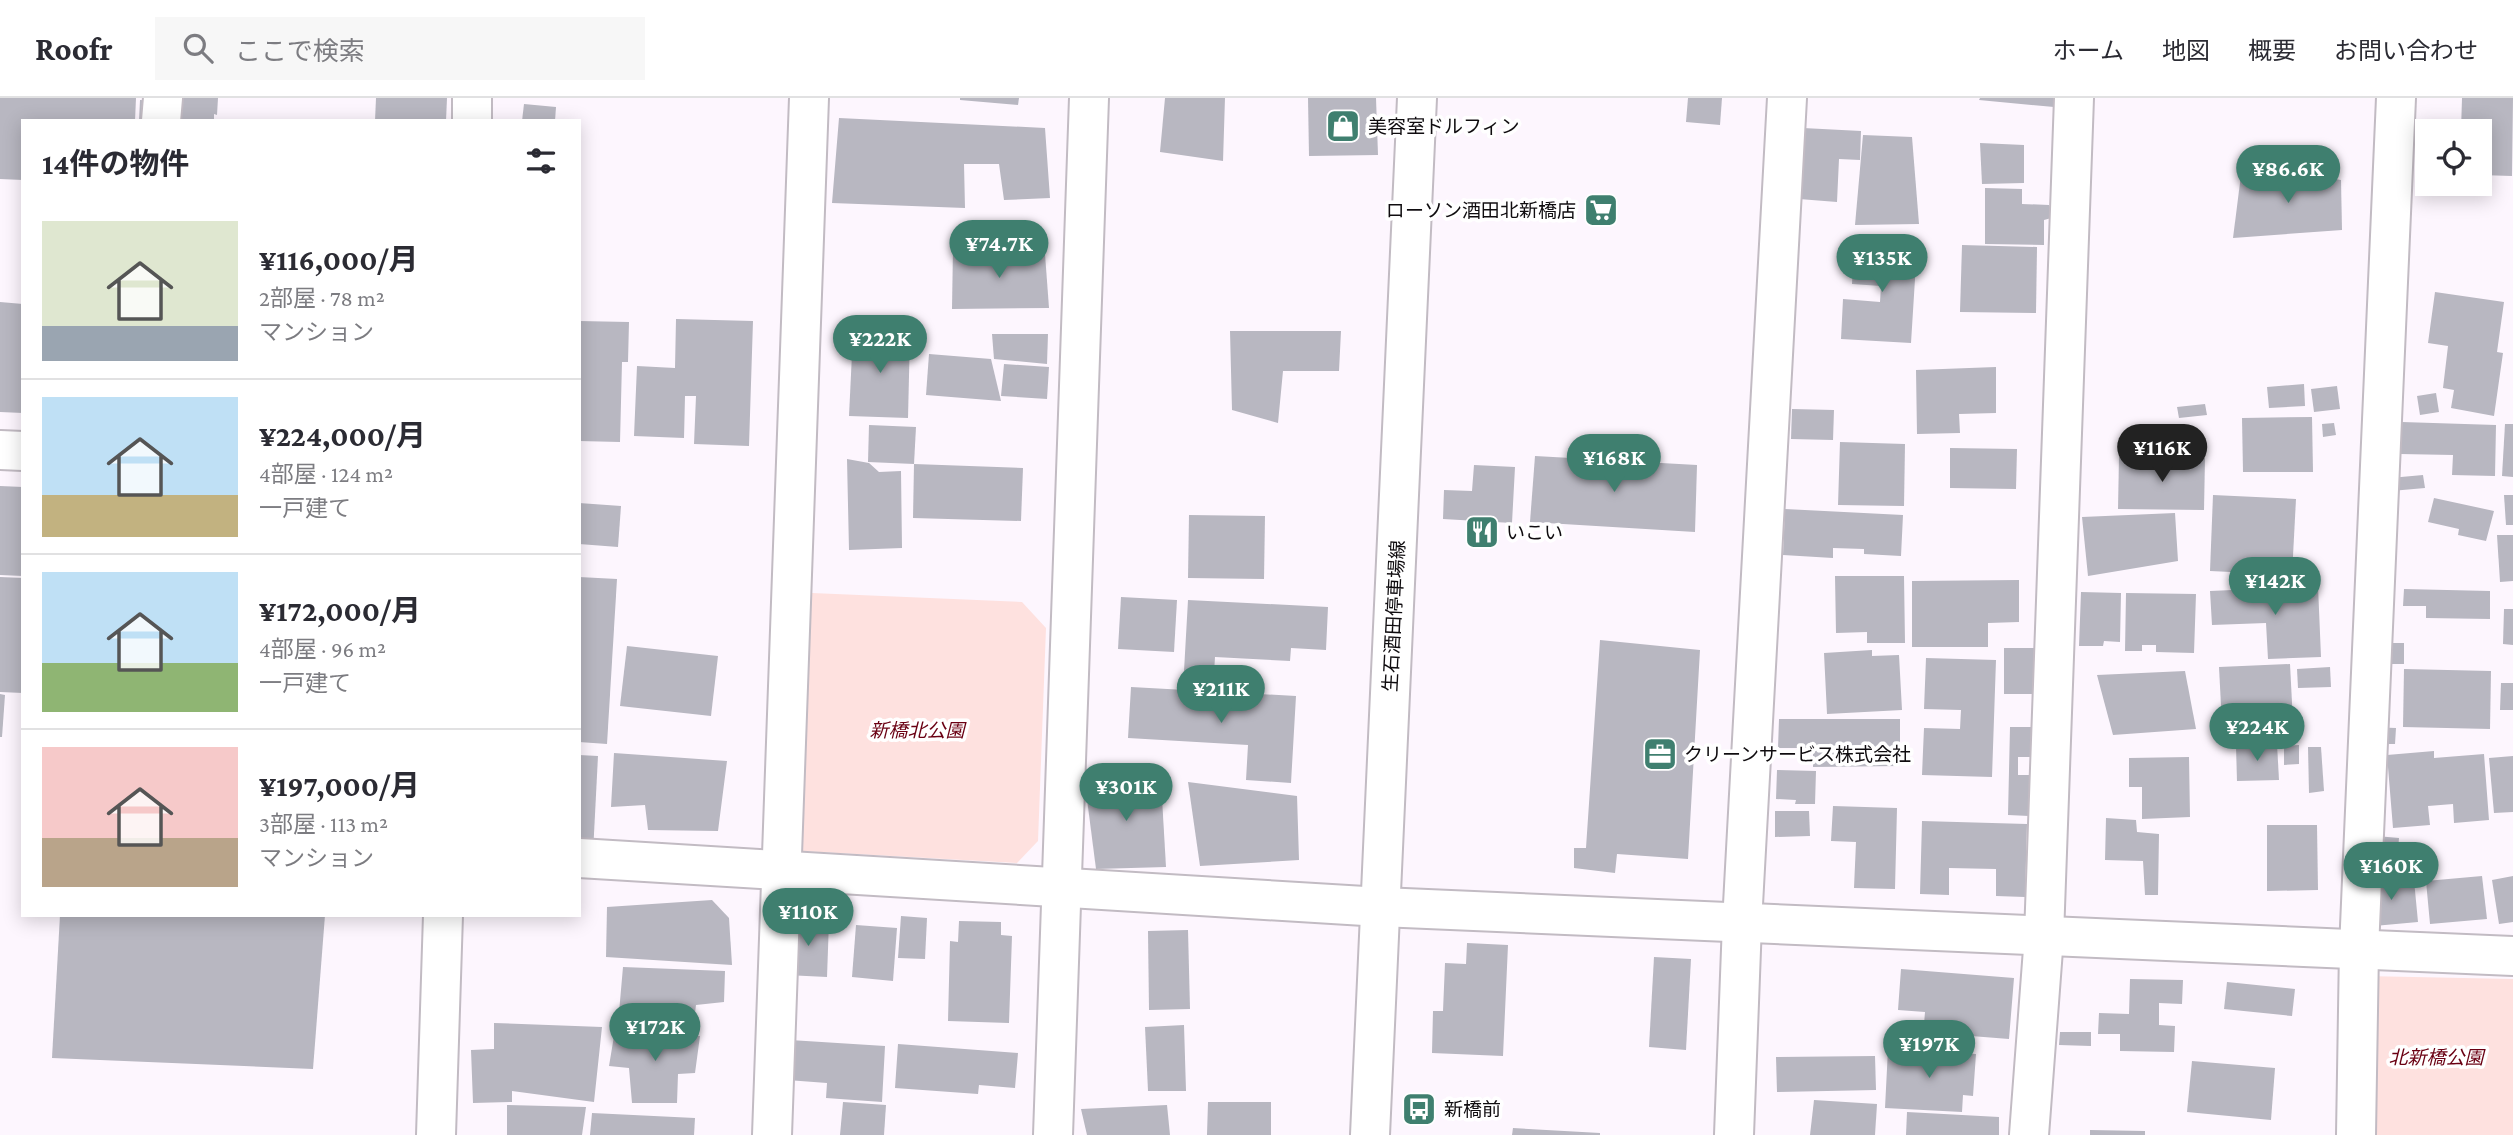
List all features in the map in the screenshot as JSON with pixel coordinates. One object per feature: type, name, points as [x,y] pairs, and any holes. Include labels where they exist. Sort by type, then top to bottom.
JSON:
[{"type":"street","points":[[162,119],[163,98]]},
{"type":"street","points":[[472,98],[472,119]]},
{"type":"street","points":[[772,1135],[809,98]]},
{"type":"street","points":[[1053,1135],[1089,98]]},
{"type":"street","name":"生石酒田停車場線","points":[[1370,1135],[1417,98]]},
{"type":"street","points":[[1734,1135],[1742,923],[1787,98]]},
{"type":"street","points":[[2029,1135],[2045,936],[2074,98]]},
{"type":"street","points":[[2356,1135],[2359,949],[2396,98]]},
{"type":"street","points":[[0,450],[21,451]]},
{"type":"street","points":[[581,858],[1381,907],[2513,956]]},
{"type":"street","points":[[436,1135],[443,917]]},
{"type":"green space","name":"新橋北公園","points":[[812,593],[1022,602],[1046,628],[1038,841],[1017,863],[802,851],[789,832],[798,609]]},
{"type":"green space","name":"北新橋公園","points":[[2364,976],[2513,979],[2513,1135],[2353,1135]]},
{"type":"building","points":[[0,98],[136,98],[135,119],[21,119],[21,180],[0,179]]},
{"type":"building","points":[[158,98],[218,98],[217,115],[214,114],[214,119],[139,119],[140,100],[158,101]]},
{"type":"building","points":[[376,98],[447,98],[446,119],[375,119]]},
{"type":"building","points":[[960,98],[1019,98],[1018,105]]},
{"type":"building","points":[[1165,98],[1225,98],[1223,161],[1160,152]]},
{"type":"building","name":"美容室ドルフィン","points":[[1308,98],[1376,98],[1378,155],[1309,156]]},
{"type":"building","points":[[1688,98],[1722,98],[1720,125],[1686,122]]},
{"type":"building","points":[[2054,98],[2054,107],[1979,100]]},
{"type":"building","points":[[2462,98],[2513,98],[2512,176],[2492,175],[2492,119],[2461,119]]},
{"type":"building","points":[[524,104],[556,107],[555,119],[522,119]]},
{"type":"building","points":[[839,118],[1045,128],[1050,198],[1004,200],[999,164],[964,164],[965,208],[832,203]]},
{"type":"building","points":[[1803,128],[1861,131],[1860,160],[1839,159],[1837,202],[1799,199]]},
{"type":"building","points":[[1863,135],[1912,137],[1919,224],[1855,225]]},
{"type":"building","points":[[1980,143],[2024,145],[2024,183],[1982,184]]},
{"type":"building","points":[[2241,175],[2312,175],[2341,180],[2342,230],[2233,238]]},
{"type":"building","points":[[1985,188],[2022,189],[2022,204],[2049,205],[2055,217],[2044,220],[2044,245],[1985,244]]},
{"type":"building","points":[[1854,243],[1917,247],[1911,343],[1841,339],[1843,299],[1880,302],[1881,286],[1852,284]]},
{"type":"building","points":[[1962,245],[2037,247],[2036,313],[1960,312]]},
{"type":"building","points":[[953,248],[1045,254],[1049,308],[952,309]]},
{"type":"building","points":[[2435,292],[2504,302],[2497,352],[2503,353],[2494,416],[2451,408],[2454,390],[2443,388],[2448,346],[2428,343]]},
{"type":"building","points":[[0,302],[21,304],[21,413],[0,412]]},
{"type":"building","points":[[676,319],[753,321],[749,446],[694,444],[696,396],[685,396],[684,438],[634,436],[637,366],[675,368]]},
{"type":"building","points":[[581,321],[629,322],[628,362],[622,362],[620,442],[581,441]]},
{"type":"building","points":[[1230,331],[1341,331],[1339,371],[1283,371],[1278,423],[1232,410]]},
{"type":"building","points":[[853,333],[910,334],[908,418],[849,416]]},
{"type":"building","points":[[992,334],[1048,334],[1047,364],[994,359]]},
{"type":"building","points":[[929,354],[991,359],[1001,401],[926,395]]},
{"type":"building","points":[[1004,364],[1049,367],[1047,399],[1001,396]]},
{"type":"building","points":[[1996,367],[1996,413],[1959,414],[1960,433],[1917,434],[1916,370]]},
{"type":"building","points":[[2304,384],[2305,406],[2269,408],[2267,387]]},
{"type":"building","points":[[2337,386],[2340,409],[2314,412],[2311,389]]},
{"type":"building","points":[[2436,393],[2439,412],[2420,415],[2417,396]]},
{"type":"building","points":[[2205,404],[2207,415],[2179,418],[2177,407]]},
{"type":"building","points":[[1792,409],[1834,410],[1833,440],[1791,439]]},
{"type":"building","points":[[2312,417],[2313,472],[2243,472],[2242,418]]},
{"type":"building","points":[[2402,422],[2496,425],[2495,476],[2452,475],[2453,455],[2400,454]]},
{"type":"building","points":[[2334,423],[2336,435],[2323,437],[2322,424]]},
{"type":"building","points":[[2505,424],[2513,424],[2513,477],[2502,476]]},
{"type":"building","points":[[869,425],[916,427],[914,464],[868,462]]},
{"type":"building","points":[[1840,442],[1905,444],[1904,506],[1838,505]]},
{"type":"building","points":[[1950,448],[2017,449],[2016,489],[1950,488]]},
{"type":"building","points":[[1535,456],[1697,465],[1695,532],[1530,522]]},
{"type":"building","points":[[2119,457],[2205,458],[2204,510],[2118,509]]},
{"type":"building","points":[[847,459],[869,463],[879,472],[901,471],[902,548],[849,550]]},
{"type":"building","points":[[914,464],[1023,468],[1021,521],[913,518]]},
{"type":"building","points":[[1474,465],[1515,467],[1512,523],[1443,519],[1444,490],[1472,491]]},
{"type":"building","points":[[2423,475],[2425,488],[2380,492],[2379,479]]},
{"type":"building","points":[[0,486],[21,487],[21,576],[0,575]]},
{"type":"building","points":[[2213,495],[2296,499],[2292,575],[2210,571]]},
{"type":"building","points":[[2504,495],[2513,495],[2513,525],[2506,525]]},
{"type":"building","points":[[2434,498],[2494,511],[2486,541],[2458,535],[2459,529],[2428,522]]},
{"type":"building","points":[[581,503],[621,506],[618,547],[581,544]]},
{"type":"building","points":[[1785,509],[1903,515],[1901,556],[1864,554],[1864,549],[1833,548],[1833,558],[1783,555]]},
{"type":"building","points":[[2175,513],[2178,561],[2088,576],[2082,517]]},
{"type":"building","points":[[1189,515],[1265,516],[1264,579],[1188,578]]},
{"type":"building","points":[[2497,535],[2513,535],[2513,581],[2500,582]]},
{"type":"building","points":[[1835,576],[1904,576],[1905,643],[1867,643],[1867,632],[1836,633]]},
{"type":"building","points":[[0,577],[21,578],[21,693],[0,692]]},
{"type":"building","points":[[581,577],[617,579],[607,744],[581,742]]},
{"type":"building","points":[[2019,580],[2019,622],[1988,623],[1988,647],[1912,647],[1912,581]]},
{"type":"building","points":[[2318,586],[2321,657],[2268,659],[2266,623],[2212,625],[2210,591]]},
{"type":"building","points":[[2404,589],[2490,591],[2490,619],[2426,618],[2426,606],[2403,606]]},
{"type":"building","points":[[2081,592],[2121,593],[2120,642],[2104,641],[2103,646],[2079,646]]},
{"type":"building","points":[[2126,593],[2196,594],[2194,653],[2156,652],[2156,645],[2142,645],[2142,651],[2125,651]]},
{"type":"building","points":[[1121,597],[1177,600],[1174,652],[1118,649]]},
{"type":"building","points":[[1188,600],[1328,607],[1326,650],[1291,648],[1290,661],[1215,657],[1214,673],[1184,671]]},
{"type":"building","points":[[2504,609],[2513,609],[2513,645],[2503,644]]},
{"type":"building","points":[[1600,640],[1700,650],[1688,859],[1617,854],[1615,873],[1574,868],[1574,848],[1586,848]]},
{"type":"building","points":[[2373,643],[2404,643],[2404,664],[2373,664]]},
{"type":"building","points":[[627,646],[718,656],[711,716],[620,706]]},
{"type":"building","points":[[2004,648],[2036,648],[2037,694],[2004,694]]},
{"type":"building","points":[[1872,650],[1872,656],[1899,655],[1902,710],[1827,714],[1824,653]]},
{"type":"building","points":[[1926,658],[1996,660],[1992,777],[1922,775],[1924,728],[1960,729],[1961,710],[1924,709]]},
{"type":"building","points":[[2290,664],[2293,722],[2222,725],[2219,667]]},
{"type":"building","points":[[2330,667],[2331,687],[2298,688],[2297,669]]},
{"type":"building","points":[[2404,669],[2491,671],[2490,729],[2403,727]]},
{"type":"building","points":[[2185,671],[2196,729],[2113,735],[2097,675]]},
{"type":"building","points":[[2501,683],[2513,683],[2513,710],[2500,710]]},
{"type":"building","points":[[1131,687],[1296,696],[1291,783],[1246,780],[1248,745],[1128,738]]},
{"type":"building","points":[[0,694],[5,695],[2,737],[0,737]]},
{"type":"building","points":[[1779,719],[1900,719],[1900,766],[1813,767],[1813,748],[1778,748]]},
{"type":"building","points":[[2010,727],[2031,727],[2031,757],[2018,757],[2018,775],[2030,775],[2029,816],[2008,815]]},
{"type":"building","points":[[2369,727],[2396,728],[2395,744],[2369,744]]},
{"type":"building","points":[[2277,744],[2279,780],[2237,781],[2236,746]]},
{"type":"building","points":[[2299,745],[2299,764],[2284,765],[2284,746]]},
{"type":"building","points":[[2308,747],[2321,747],[2324,791],[2309,793]]},
{"type":"building","points":[[2434,751],[2434,758],[2484,754],[2489,820],[2454,823],[2453,804],[2428,806],[2430,825],[2393,828],[2387,755]]},
{"type":"building","points":[[614,753],[727,761],[718,831],[648,830],[645,805],[611,807]]},
{"type":"building","points":[[581,755],[598,756],[593,853],[581,853]]},
{"type":"building","points":[[2513,756],[2513,812],[2494,813],[2489,758]]},
{"type":"building","points":[[2189,757],[2190,817],[2142,819],[2142,787],[2129,787],[2129,758]]},
{"type":"building","points":[[1777,770],[1816,771],[1815,804],[1795,804],[1796,800],[1776,799]]},
{"type":"building","points":[[1084,776],[1161,781],[1166,867],[1096,869]]},
{"type":"building","points":[[1188,782],[1297,796],[1299,860],[1200,866]]},
{"type":"building","points":[[1833,806],[1897,808],[1895,889],[1854,888],[1856,842],[1831,841]]},
{"type":"building","points":[[1775,811],[1809,811],[1810,836],[1775,837]]},
{"type":"building","points":[[2106,818],[2136,820],[2137,832],[2159,834],[2158,895],[2145,895],[2143,861],[2105,860]]},
{"type":"building","points":[[1922,821],[2027,824],[2025,897],[1996,896],[1996,869],[1949,868],[1949,895],[1920,894]]},
{"type":"building","points":[[2267,825],[2317,825],[2318,890],[2267,891]]},
{"type":"building","points":[[2365,835],[2399,838],[2397,862],[2363,859]]},
{"type":"building","points":[[2482,876],[2487,919],[2430,924],[2426,881]]},
{"type":"building","points":[[2513,876],[2513,922],[2499,924],[2492,880]]},
{"type":"building","points":[[2389,880],[2390,883],[2414,880],[2418,922],[2374,926],[2361,883]]},
{"type":"building","points":[[712,900],[729,918],[732,965],[606,957],[607,907]]},
{"type":"building","points":[[901,916],[927,918],[925,959],[898,958]]},
{"type":"building","points":[[60,917],[325,917],[313,1069],[52,1058]]},
{"type":"building","points":[[789,920],[829,921],[827,977],[786,975]]},
{"type":"building","points":[[959,921],[1001,922],[1001,935],[1012,936],[1009,1023],[948,1021],[950,941],[958,942]]},
{"type":"building","points":[[856,925],[897,928],[893,981],[852,977]]},
{"type":"building","points":[[1188,930],[1190,1009],[1149,1010],[1148,931]]},
{"type":"building","points":[[1467,943],[1508,945],[1503,1056],[1432,1053],[1433,1011],[1443,1011],[1445,963],[1466,964]]},
{"type":"building","points":[[1654,957],[1691,959],[1686,1050],[1649,1047]]},
{"type":"building","points":[[623,967],[725,971],[724,1002],[696,1005],[693,1029],[618,1024]]},
{"type":"building","points":[[1901,969],[2014,978],[2009,1039],[1971,1036],[1970,1040],[1923,1036],[1925,1012],[1898,1010]]},
{"type":"building","points":[[2130,979],[2183,980],[2182,1004],[2159,1003],[2159,1025],[2175,1026],[2174,1052],[2120,1051],[2120,1034],[2098,1034],[2099,1013],[2129,1014]]},
{"type":"building","points":[[2227,982],[2295,989],[2292,1016],[2224,1009]]},
{"type":"building","points":[[494,1023],[602,1027],[594,1102],[512,1091],[512,1102],[473,1103],[471,1050],[494,1049]]},
{"type":"building","points":[[1184,1025],[1186,1091],[1148,1091],[1145,1027]]},
{"type":"building","points":[[615,1030],[700,1036],[695,1073],[678,1074],[677,1103],[632,1103],[629,1068],[609,1066]]},
{"type":"building","points":[[2060,1032],[2091,1032],[2091,1046],[2059,1045]]},
{"type":"building","points":[[790,1040],[885,1046],[882,1102],[826,1098],[827,1083],[787,1080]]},
{"type":"building","points":[[898,1044],[1018,1053],[1015,1088],[979,1085],[978,1094],[895,1088]]},
{"type":"building","points":[[1888,1049],[1976,1054],[1973,1096],[1963,1095],[1962,1112],[1885,1108]]},
{"type":"building","points":[[1875,1056],[1876,1090],[1777,1092],[1776,1057]]},
{"type":"building","points":[[2192,1061],[2275,1068],[2271,1120],[2187,1112]]},
{"type":"building","points":[[1814,1100],[1877,1104],[1875,1135],[1810,1135]]},
{"type":"building","points":[[843,1102],[886,1105],[884,1135],[840,1135]]},
{"type":"building","points":[[1208,1102],[1271,1102],[1271,1135],[1207,1135]]},
{"type":"building","points":[[507,1105],[586,1107],[582,1135],[507,1135]]},
{"type":"building","points":[[1167,1105],[1170,1135],[1087,1135],[1081,1109]]},
{"type":"building","points":[[1907,1112],[1999,1117],[1999,1135],[1906,1135]]},
{"type":"building","points":[[592,1113],[695,1118],[694,1135],[590,1135]]},
{"type":"building","points":[[1513,1128],[1600,1133],[1600,1135],[1512,1135]]},
{"type":"building","points":[[2090,1130],[2145,1131],[2145,1135],[2090,1135]]},
{"type":"place","name":"美容室ドルフィン","points":[[1343,126]]},
{"type":"place","name":"ローソン酒田北新橋店","points":[[1601,210]]},
{"type":"place","name":"いこい","points":[[1482,532]]},
{"type":"place","name":"クリーンサービス株式会社","points":[[1660,754]]},
{"type":"place","name":"新橋前","points":[[1419,1109]]}]
